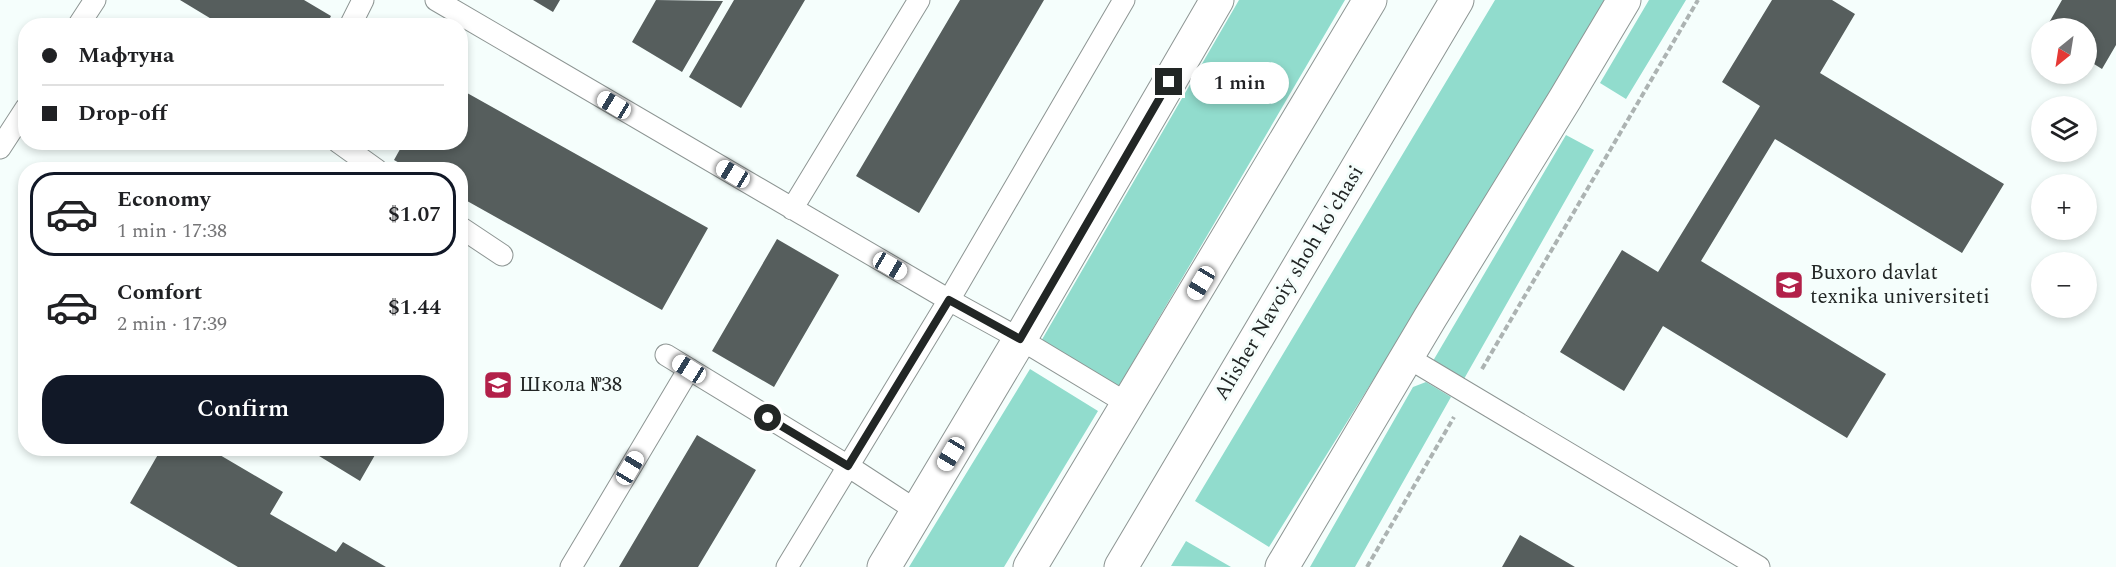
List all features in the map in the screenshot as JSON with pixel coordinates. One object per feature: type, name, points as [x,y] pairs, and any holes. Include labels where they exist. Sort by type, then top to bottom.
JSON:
[{"type":"street","points":[[884,567],[1020,339],[1217,0]]},
{"type":"street","points":[[1030,567],[1370,0]]},
{"type":"street","name":"Alisher Navoiy shoh ko'chasi","points":[[1121,567],[1457,0]]},
{"type":"street","points":[[1282,567],[1623,0]]},
{"type":"lane","points":[[83,18],[94,0]]},
{"type":"lane","points":[[354,18],[363,0]]},
{"type":"lane","points":[[436,0],[467,18]]},
{"type":"lane","points":[[792,209],[919,0]]},
{"type":"lane","points":[[787,567],[949,300],[1124,0]]},
{"type":"lane","points":[[468,19],[1128,404]]},
{"type":"lane","points":[[0,148],[18,120]]},
{"type":"lane","points":[[349,150],[366,162]]},
{"type":"lane","points":[[468,232],[502,255]]},
{"type":"lane","points":[[666,355],[917,511]]},
{"type":"lane","points":[[1407,357],[1759,567]]},
{"type":"lane","points":[[571,567],[689,369]]},
{"type":"path","points":[[1367,567],[1698,0]]},
{"type":"green space","points":[[1239,0],[1345,0],[1119,386],[1040,343]]},
{"type":"green space","points":[[1495,0],[1608,0],[1269,547],[1195,501]]},
{"type":"green space","points":[[1649,0],[1686,0],[1626,99],[1600,83]]},
{"type":"green space","points":[[1566,135],[1594,150],[1460,386],[1430,366]]},
{"type":"green space","points":[[1030,369],[1098,411],[1004,567],[909,567]]},
{"type":"green space","points":[[1426,382],[1451,397],[1355,567],[1310,567],[1413,387]]},
{"type":"green space","points":[[1186,541],[1231,567],[1171,566]]},
{"type":"building","points":[[180,0],[304,0],[331,16],[330,18],[210,18]]},
{"type":"building","points":[[533,0],[560,0],[553,12]]},
{"type":"building","points":[[656,0],[723,1],[682,72],[632,42]]},
{"type":"building","points":[[734,0],[805,0],[741,108],[689,77]]},
{"type":"building","points":[[960,0],[1044,0],[919,213],[856,176]]},
{"type":"building","points":[[1772,0],[1832,0],[1855,14],[1820,73],[2004,184],[1962,253],[1775,139],[1701,261],[1886,374],[1847,438],[1663,326],[1624,391],[1560,352],[1622,250],[1658,272],[1760,106],[1722,82]]},
{"type":"building","points":[[2062,0],[2116,0],[2116,45],[2102,69],[2097,66],[2097,18],[2052,18]]},
{"type":"building","points":[[468,93],[708,228],[662,310],[468,201],[468,162],[398,162],[394,160],[400,150],[468,150]]},
{"type":"building","points":[[777,239],[839,275],[774,387],[712,351]]},
{"type":"building","points":[[697,435],[756,470],[698,567],[619,567]]},
{"type":"building","points":[[157,456],[222,456],[283,492],[270,514],[336,552],[343,542],[386,567],[238,567],[130,503]]},
{"type":"building","points":[[319,456],[374,456],[360,481]]},
{"type":"building","points":[[1520,535],[1575,567],[1502,567]]},
{"type":"place","name":"Buxoro davlat texnika universiteti","points":[[1789,285]]},
{"type":"place","name":"Школа №38","points":[[498,385]]},
{"type":"route","points":[[768,418],[848,466],[949,300],[1020,339],[1169,82]]}]
